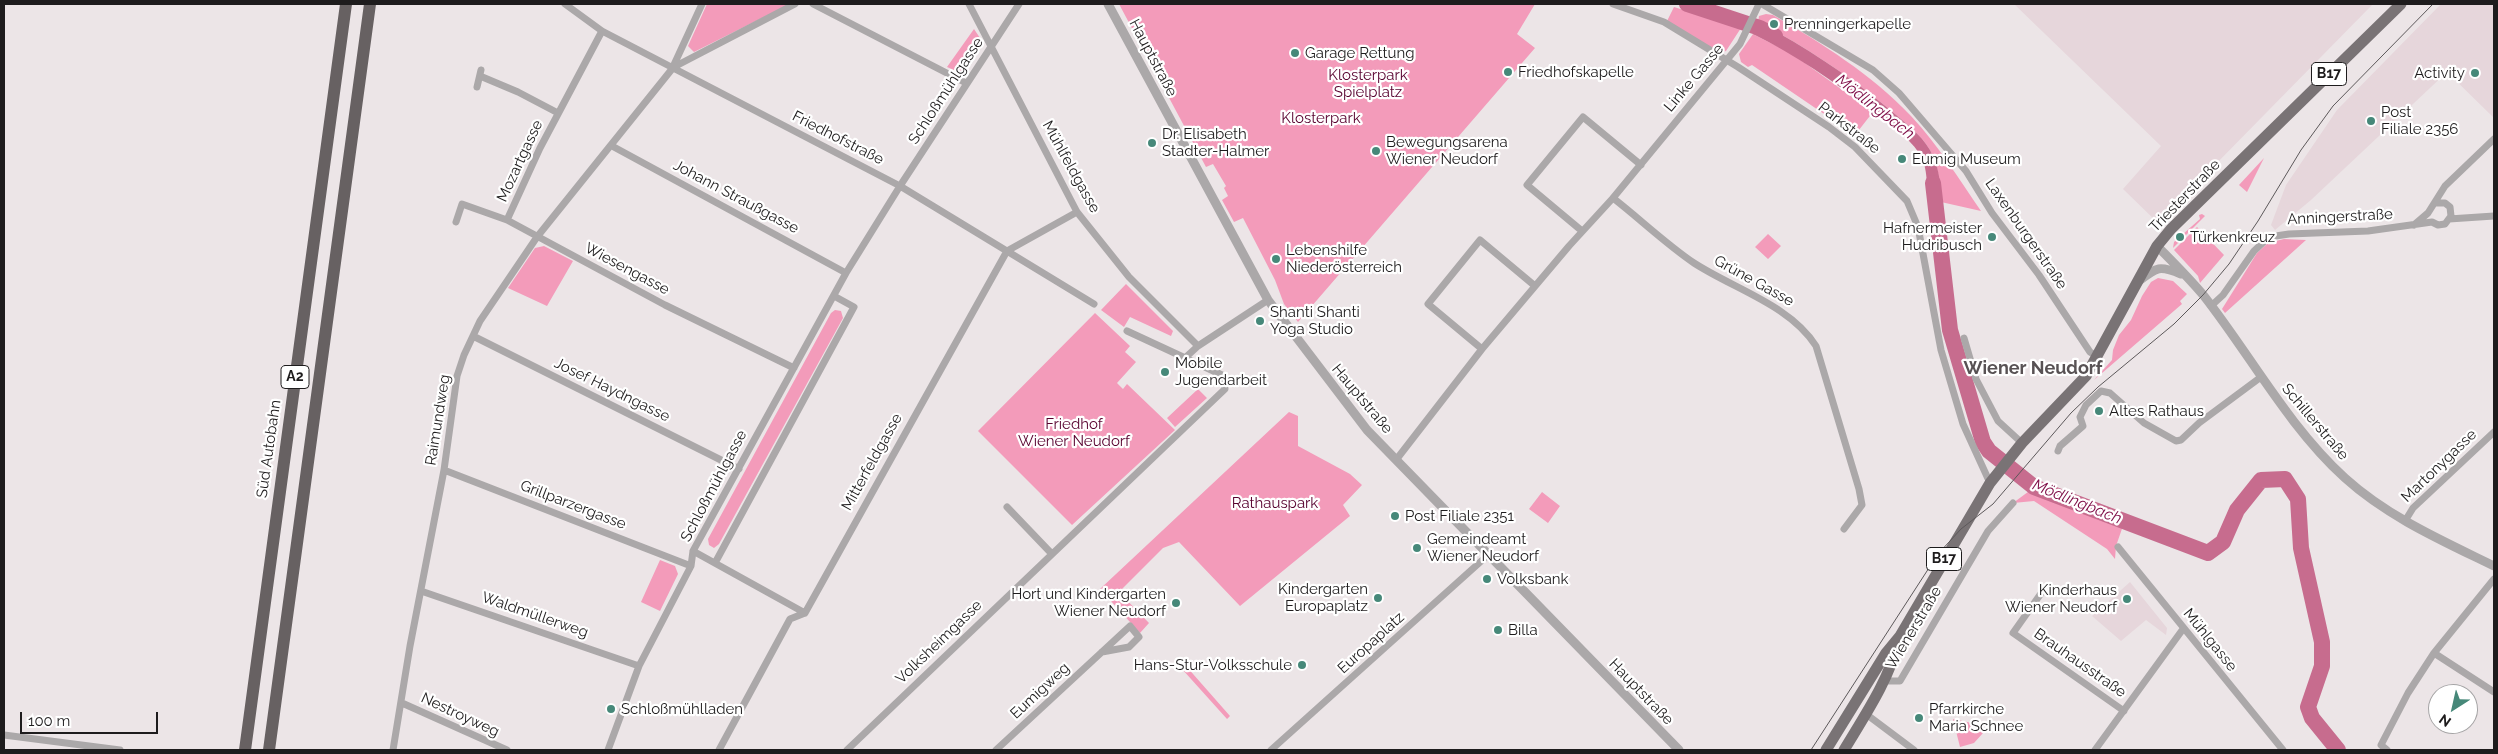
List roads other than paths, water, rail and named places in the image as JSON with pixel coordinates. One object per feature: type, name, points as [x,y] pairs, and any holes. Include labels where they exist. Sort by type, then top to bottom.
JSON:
[{"type":"highway","name":"Süd Autobahn","points":[[245,750],[346,4]]},
{"type":"highway","name":"A2","points":[[269,750],[370,4]]},
{"type":"main road","name":"Triesterstraße","points":[[1990,483],[2022,443],[2086,376],[2157,246],[2190,210],[2401,4]]},
{"type":"main road","name":"Wienerstraße","points":[[1826,750],[1886,653],[1900,636],[1990,483]]},
{"type":"main road","name":"Wienerstraße","points":[[1844,750],[1884,681],[1895,656],[1900,636]]},
{"type":"street","name":"Friedhofstraße","points":[[565,4],[602,31],[900,186],[1094,304]]},
{"type":"street","points":[[672,69],[702,4]]},
{"type":"street","points":[[672,69],[795,4]]},
{"type":"street","points":[[813,4],[966,83]]},
{"type":"street","name":"Mühlfeldgasse","points":[[969,4],[1077,212],[1129,277],[1198,346]]},
{"type":"street","name":"Schloßmühlgasse","points":[[608,750],[639,666],[691,566],[693,551],[846,273],[966,83],[1019,4]]},
{"type":"street","name":"Hauptstraße","points":[[1108,4],[1268,300],[1345,402],[1396,460],[1679,750]]},
{"type":"street","name":"Parkstraße","points":[[1613,4],[1664,22],[1727,60],[1843,137],[1880,171],[1907,201],[1918,227],[1941,350],[1963,424],[1990,483]]},
{"type":"street","name":"Linke Gasse","points":[[1396,460],[1482,349],[1582,231],[1641,166],[1740,44],[1761,4]]},
{"type":"street","name":"Laxenburgerstraße","points":[[1761,4],[1873,70],[1899,93],[1966,171],[1992,212],[2039,275],[2090,352],[2098,357]]},
{"type":"street","name":"Mozartgasse","points":[[507,220],[540,148],[602,31]]},
{"type":"street","name":"Raimundweg","points":[[393,750],[410,646],[444,470],[457,376],[473,336],[480,322],[537,237],[672,69]]},
{"type":"street","name":"Mozartgasse","points":[[477,87],[480,73],[558,113]]},
{"type":"street","points":[[1582,231],[1528,185],[1583,117],[1641,166]]},
{"type":"street","name":"Anningerstraße","points":[[2413,226],[2436,203],[2445,186],[2494,139]]},
{"type":"street","name":"Johann Straußgasse","points":[[612,146],[846,273]]},
{"type":"street","points":[[2445,186],[2445,203],[2450,216]]},
{"type":"street","name":"Grüne Gasse","points":[[1613,198],[1692,261],[1728,284],[1791,317],[1807,332],[1816,346],[1860,489],[1862,505],[1844,529]]},
{"type":"street","points":[[2436,203],[2445,203]]},
{"type":"street","name":"Wiesengasse","points":[[456,222],[462,204],[507,220],[665,305],[794,368]]},
{"type":"street","points":[[1007,251],[1077,212]]},
{"type":"street","points":[[2428,213],[2432,222]]},
{"type":"street","name":"Anningerstraße","points":[[2211,306],[2224,296],[2254,251],[2269,237],[2288,234],[2368,231],[2432,222],[2442,225],[2450,216],[2466,218],[2494,216]]},
{"type":"street","points":[[1482,349],[1428,304],[1480,240],[1535,286]]},
{"type":"street","name":"Schillerstraße","points":[[2157,246],[2211,306],[2261,377],[2328,462],[2371,498],[2405,521],[2494,566]]},
{"type":"street","name":"Mitterfeldgasse","points":[[719,750],[790,619],[805,613],[1007,251]]},
{"type":"street","points":[[2138,282],[2152,271],[2165,267],[2183,275]]},
{"type":"street","points":[[715,563],[854,307],[834,296]]},
{"type":"street","points":[[1128,331],[1186,358],[1198,346],[1268,300]]},
{"type":"street","name":"Josef Haydngasse","points":[[473,336],[739,468]]},
{"type":"street","points":[[1964,338],[1976,379],[1998,421],[2022,443]]},
{"type":"street","name":"Volksheimgasse","points":[[846,750],[1225,389],[1222,375],[1186,358]]},
{"type":"street","points":[[2058,451],[2060,446],[2083,426],[2080,418],[2086,405],[2101,391],[2110,393],[2123,406],[2170,439],[2181,440],[2199,423],[2261,377]]},
{"type":"street","name":"Martonygasse","points":[[2405,521],[2413,508],[2494,432]]},
{"type":"street","name":"Grillparzergasse","points":[[444,470],[691,566]]},
{"type":"street","name":"Wienerstraße","points":[[1884,681],[1900,681],[1988,531],[2013,503]]},
{"type":"street","points":[[1007,507],[1051,553]]},
{"type":"street","name":"Mühlgasse","points":[[2118,547],[2283,750]]},
{"type":"street","points":[[693,551],[805,613]]},
{"type":"street","name":"Europaplatz","points":[[1271,750],[1488,555]]},
{"type":"street","points":[[2387,750],[2381,745],[2408,693],[2434,653],[2494,579]]},
{"type":"street","name":"Waldmüllerweg","points":[[421,591],[639,666]]},
{"type":"street","name":"Brauhausstraße","points":[[2042,592],[2013,633],[2124,711]]},
{"type":"street","name":"Eumigweg","points":[[996,750],[1130,626],[1139,637],[1129,647],[1102,652]]},
{"type":"street","name":"Brauhausstraße","points":[[2095,750],[2183,629]]},
{"type":"street","points":[[2434,653],[2494,692]]},
{"type":"street","name":"Nestroyweg","points":[[402,703],[507,750]]},
{"type":"street","points":[[1866,714],[1914,750]]},
{"type":"street","points":[[4,735],[120,750]]},
{"type":"water","points":[[1758,22],[1793,41],[1842,73],[1917,133],[1936,162],[1941,202],[1929,205],[1927,178],[1922,159],[1903,135],[1828,79],[1753,34]]},
{"type":"waterway","name":"Mödlingbach","points":[[1687,4],[1760,28],[1775,36]]},
{"type":"waterway","name":"Mödlingbach","points":[[1933,183],[1950,330],[1983,442],[1989,451],[2034,487],[2208,553],[2223,542],[2237,510],[2261,480],[2285,479],[2298,499],[2301,548],[2322,642],[2322,666],[2308,707],[2312,718],[2338,750]]},
{"type":"tram line","points":[[1811,750],[1938,554],[1961,529],[1993,504],[2071,413],[2098,387],[2174,324],[2203,295],[2229,264],[2258,221],[2301,150],[2333,106],[2433,4]]},
{"type":"place","name":"Prenningerkapelle","points":[[1774,24]]},
{"type":"place","name":"Garage Rettung","points":[[1295,53]]},
{"type":"place","name":"Friedhofskapelle","points":[[1508,72]]},
{"type":"place","name":"Activity","points":[[2475,73]]},
{"type":"place","name":"Post Filiale 2356","points":[[2371,121]]},
{"type":"place","name":"Dr. Elisabeth Stadter-Halmer","points":[[1152,143]]},
{"type":"place","name":"Bewegungsarena Wiener Neudorf","points":[[1376,151]]},
{"type":"place","name":"Eumig Museum","points":[[1902,159]]},
{"type":"place","name":"Hafnermeister Hudribusch","points":[[1992,237]]},
{"type":"place","name":"Türkenkreuz","points":[[2180,237]]},
{"type":"place","name":"Lebenshilfe Niederösterreich","points":[[1276,259]]},
{"type":"place","name":"Shanti Shanti Yoga Studio","points":[[1260,321]]},
{"type":"place","name":"Mobile Jugendarbeit","points":[[1165,372]]},
{"type":"place","name":"Altes Rathaus","points":[[2099,411]]},
{"type":"place","name":"Post Filiale 2351","points":[[1395,516]]},
{"type":"place","name":"Gemeindeamt Wiener Neudorf","points":[[1417,548]]},
{"type":"place","name":"Volksbank","points":[[1487,579]]},
{"type":"place","name":"Kindergarten Europaplatz","points":[[1378,598]]},
{"type":"place","name":"Kinderhaus Wiener Neudorf","points":[[2127,599]]},
{"type":"place","name":"Hort und Kindergarten Wiener Neudorf","points":[[1176,603]]},
{"type":"place","name":"Billa","points":[[1498,630]]},
{"type":"place","name":"Hans-Stur-Volksschule","points":[[1302,665]]},
{"type":"place","name":"Schloßmühlladen","points":[[611,709]]},
{"type":"place","name":"Pfarrkirche Maria Schnee","points":[[1919,718]]},
{"type":"district","name":"Wiener Neudorf","points":[[2033,369]]},
{"type":"park label","name":"Klosterpark Spielplatz","points":[[1368,84]]},
{"type":"park label","name":"Klosterpark","points":[[1321,118]]},
{"type":"park label","name":"Friedhof Wiener Neudorf","points":[[1074,432]]},
{"type":"park label","name":"Rathauspark","points":[[1275,503]]}]
